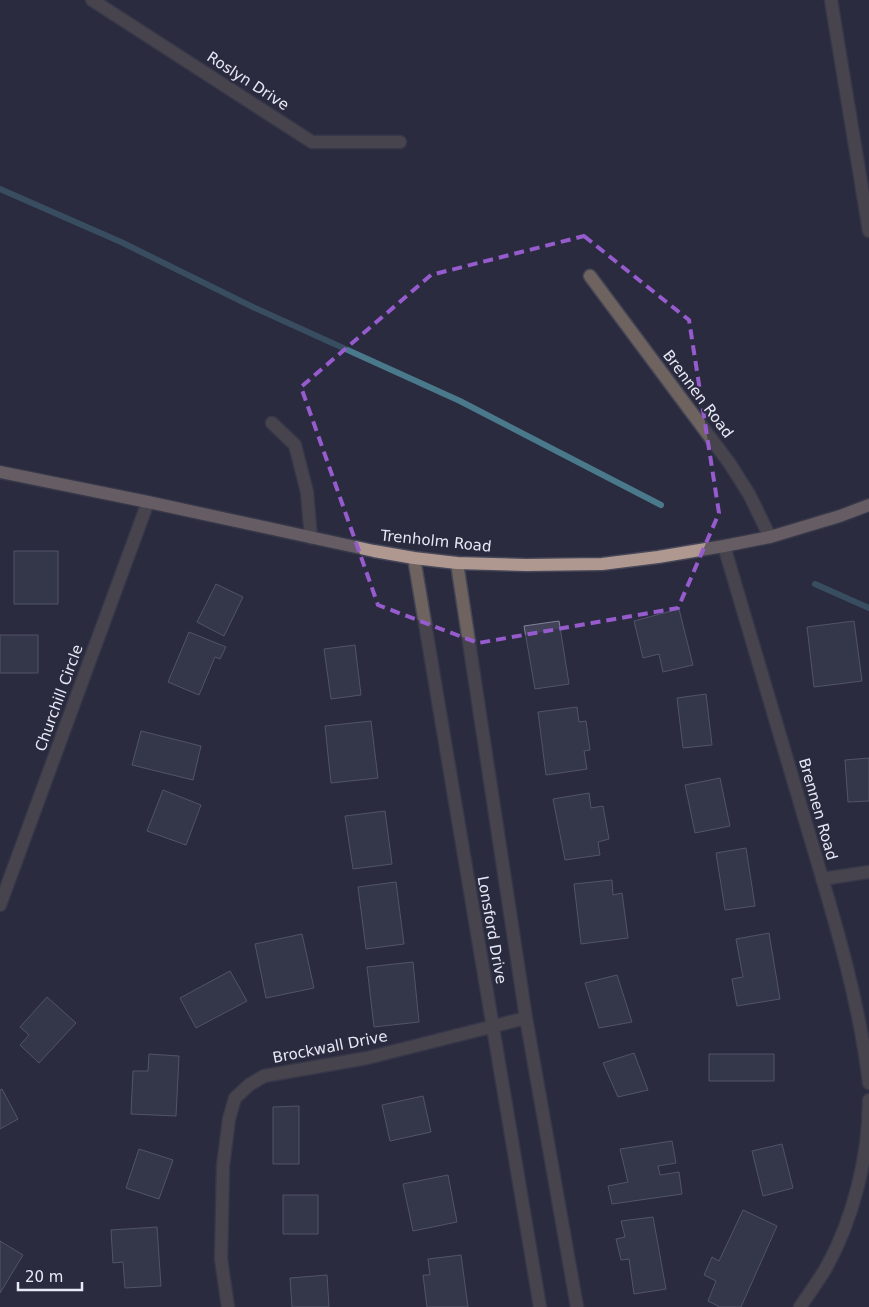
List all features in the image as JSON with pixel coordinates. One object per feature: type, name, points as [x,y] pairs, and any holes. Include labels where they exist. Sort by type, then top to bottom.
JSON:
[{"type":"main road","name":"Trenholm Road","points":[[0,472],[374,551],[457,563],[526,566],[602,564],[724,546],[770,537],[840,516],[869,505]]},
{"type":"street","name":"Roslyn Drive","points":[[92,0],[312,142],[400,142]]},
{"type":"street","points":[[831,0],[869,231]]},
{"type":"street","name":"Brennen Road","points":[[590,276],[730,464],[749,494],[770,537]]},
{"type":"street","points":[[272,423],[294,445],[307,492],[311,538]]},
{"type":"street","name":"Churchill Circle","points":[[0,905],[148,502]]},
{"type":"street","name":"Brennen Road","points":[[724,546],[822,879],[857,1008],[869,1083]]},
{"type":"street","name":"Lonsford Drive","points":[[414,558],[540,1307]]},
{"type":"street","name":"Lonsford Drive","points":[[457,563],[526,1018],[577,1307]]},
{"type":"street","points":[[822,879],[869,872]]},
{"type":"street","name":"Brockwall Drive","points":[[228,1307],[221,1259],[223,1166],[229,1119],[235,1098],[249,1085],[264,1076],[367,1058],[526,1018]]},
{"type":"street","points":[[800,1307],[825,1268],[839,1241],[849,1212],[859,1180],[865,1149],[869,1100]]},
{"type":"highlighted area","points":[[584,236],[689,320],[719,513],[678,608],[478,643],[378,605],[301,387],[431,275]]},
{"type":"building","points":[[14,551],[58,551],[58,604],[14,604]]},
{"type":"building","points":[[216,584],[243,597],[224,636],[197,622]]},
{"type":"building","points":[[679,609],[693,665],[663,672],[659,654],[643,658],[634,621]]},
{"type":"building","points":[[559,621],[569,684],[535,689],[524,626]]},
{"type":"building","points":[[854,621],[862,681],[814,687],[807,627]]},
{"type":"building","points":[[189,632],[226,647],[220,659],[215,657],[199,695],[168,682]]},
{"type":"building","points":[[0,635],[38,635],[38,673],[0,673]]},
{"type":"building","points":[[355,645],[361,695],[331,699],[324,649]]},
{"type":"building","points":[[706,694],[712,745],[683,748],[677,698]]},
{"type":"building","points":[[577,707],[579,722],[586,721],[590,750],[584,751],[587,769],[546,775],[538,712]]},
{"type":"building","points":[[371,721],[378,778],[331,783],[325,726]]},
{"type":"building","points":[[141,731],[201,746],[193,780],[132,765]]},
{"type":"building","points":[[869,758],[869,801],[848,802],[845,760]]},
{"type":"building","points":[[720,778],[730,826],[695,833],[685,785]]},
{"type":"building","points":[[163,790],[201,805],[186,845],[147,831]]},
{"type":"building","points":[[589,793],[591,808],[603,806],[609,839],[598,842],[600,855],[565,860],[553,799]]},
{"type":"building","points":[[385,811],[392,864],[353,869],[345,816]]},
{"type":"building","points":[[746,848],[755,906],[725,910],[716,853]]},
{"type":"building","points":[[612,880],[613,895],[622,893],[628,938],[581,944],[574,884]]},
{"type":"building","points":[[396,882],[404,944],[366,949],[358,887]]},
{"type":"building","points":[[769,933],[780,999],[737,1006],[732,979],[743,977],[736,939]]},
{"type":"building","points":[[302,934],[314,988],[266,998],[255,944]]},
{"type":"building","points":[[413,962],[419,1022],[374,1027],[367,967]]},
{"type":"building","points":[[230,971],[247,1001],[196,1028],[180,998]]},
{"type":"building","points":[[617,975],[632,1022],[599,1028],[585,983]]},
{"type":"building","points":[[47,997],[76,1023],[39,1063],[20,1045],[29,1035],[20,1027]]},
{"type":"building","points":[[634,1053],[648,1090],[618,1097],[603,1063]]},
{"type":"building","points":[[149,1054],[179,1056],[176,1116],[131,1114],[133,1071],[148,1071]]},
{"type":"building","points":[[709,1054],[774,1054],[774,1081],[709,1081]]},
{"type":"building","points":[[2,1089],[18,1119],[0,1129],[0,1090]]},
{"type":"building","points":[[423,1096],[431,1132],[390,1141],[382,1105]]},
{"type":"building","points":[[299,1106],[299,1164],[273,1164],[273,1107]]},
{"type":"building","points":[[672,1141],[676,1163],[658,1166],[660,1175],[679,1172],[682,1194],[612,1204],[608,1186],[628,1182],[620,1149]]},
{"type":"building","points":[[782,1144],[793,1188],[763,1196],[752,1151]]},
{"type":"building","points":[[139,1149],[173,1160],[159,1199],[126,1188]]},
{"type":"building","points":[[448,1175],[457,1222],[413,1231],[403,1184]]},
{"type":"building","points":[[283,1195],[318,1195],[318,1234],[283,1234]]},
{"type":"building","points":[[743,1210],[777,1226],[741,1307],[720,1307],[708,1301],[716,1281],[704,1275],[712,1257],[719,1261]]},
{"type":"building","points":[[653,1217],[666,1289],[634,1294],[629,1259],[621,1260],[616,1239],[625,1237],[621,1221]]},
{"type":"building","points":[[157,1227],[161,1286],[125,1288],[123,1262],[113,1263],[111,1230]]},
{"type":"building","points":[[0,1241],[23,1255],[0,1293]]},
{"type":"building","points":[[461,1255],[468,1307],[427,1307],[423,1275],[430,1275],[428,1259]]},
{"type":"building","points":[[327,1275],[329,1307],[292,1307],[290,1278]]},
{"type":"waterway","points":[[0,189],[121,242],[255,308],[460,401],[661,505]]},
{"type":"waterway","points":[[815,584],[869,608]]}]
